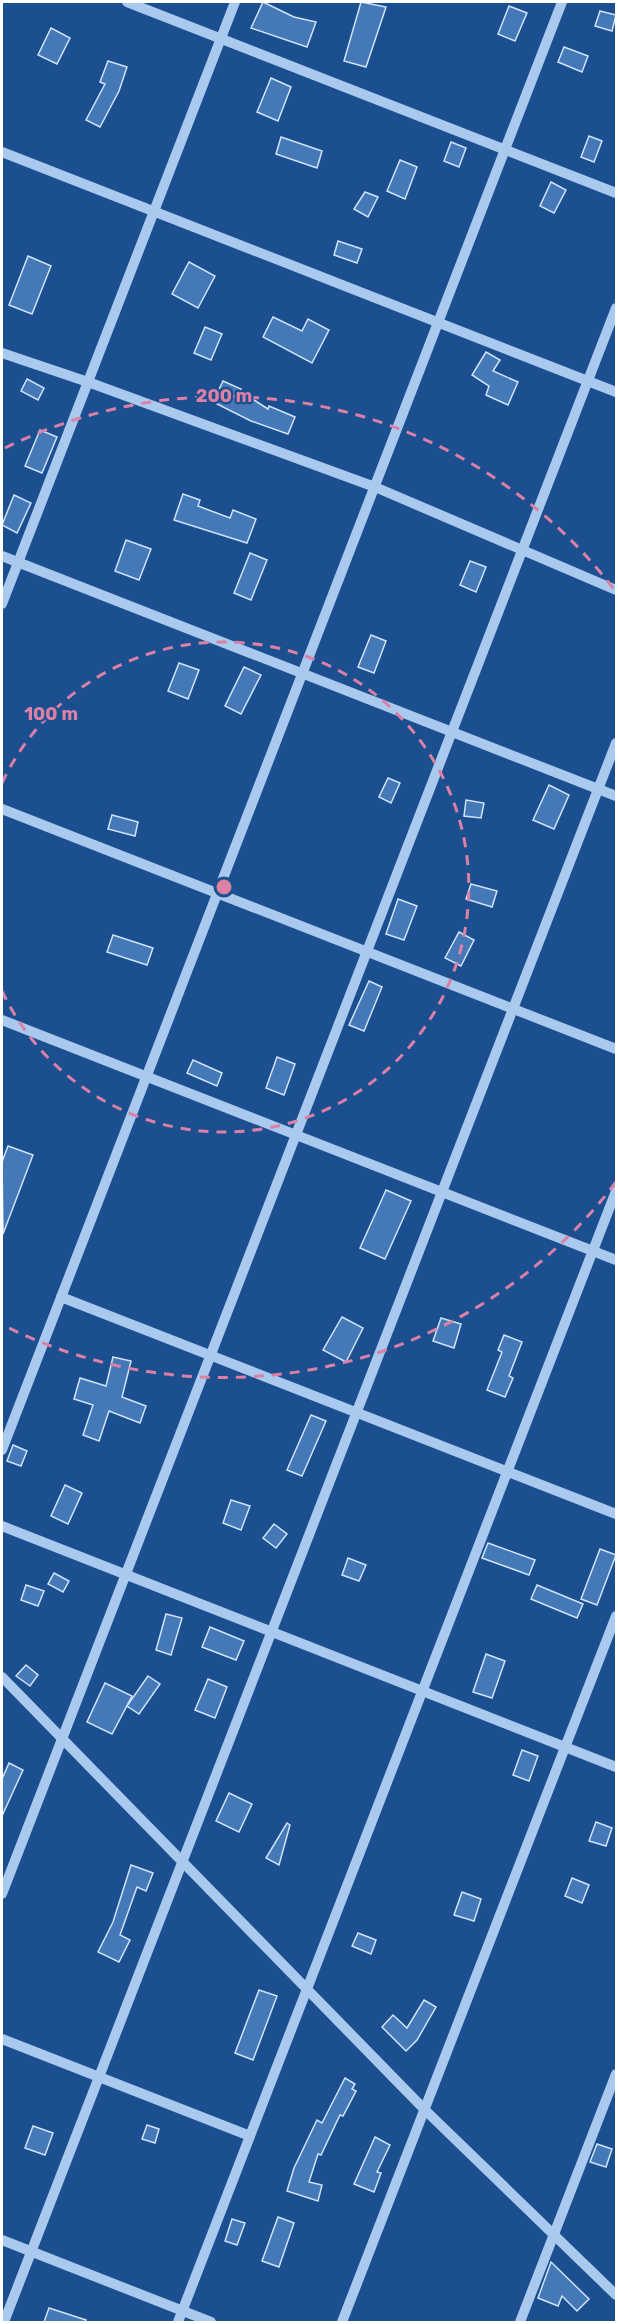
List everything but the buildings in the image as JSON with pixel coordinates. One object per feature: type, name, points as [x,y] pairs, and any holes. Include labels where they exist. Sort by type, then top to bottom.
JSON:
[{"type":"street","points":[[126,2],[616,193]]},
{"type":"street","points":[[2,604],[235,2]]},
{"type":"street","points":[[2,1450],[562,2]]},
{"type":"street","points":[[2,152],[616,392]]},
{"type":"street","points":[[2,1894],[616,308]]},
{"type":"street","points":[[2,353],[375,487],[616,590]]},
{"type":"street","points":[[2,556],[616,796]]},
{"type":"street","points":[[4,2322],[616,743]]},
{"type":"street","points":[[2,809],[616,1049]]},
{"type":"street","points":[[2,1020],[616,1260]]},
{"type":"street","points":[[177,2322],[616,1191]]},
{"type":"street","points":[[61,1297],[616,1514]]},
{"type":"street","points":[[2,1526],[616,1767]]},
{"type":"street","points":[[342,2322],[616,1616]]},
{"type":"street","points":[[2,1677],[425,2110],[616,2295]]},
{"type":"street","points":[[2,2039],[250,2136]]},
{"type":"street","points":[[520,2322],[616,2074]]},
{"type":"street","points":[[2,2240],[211,2322]]}]
